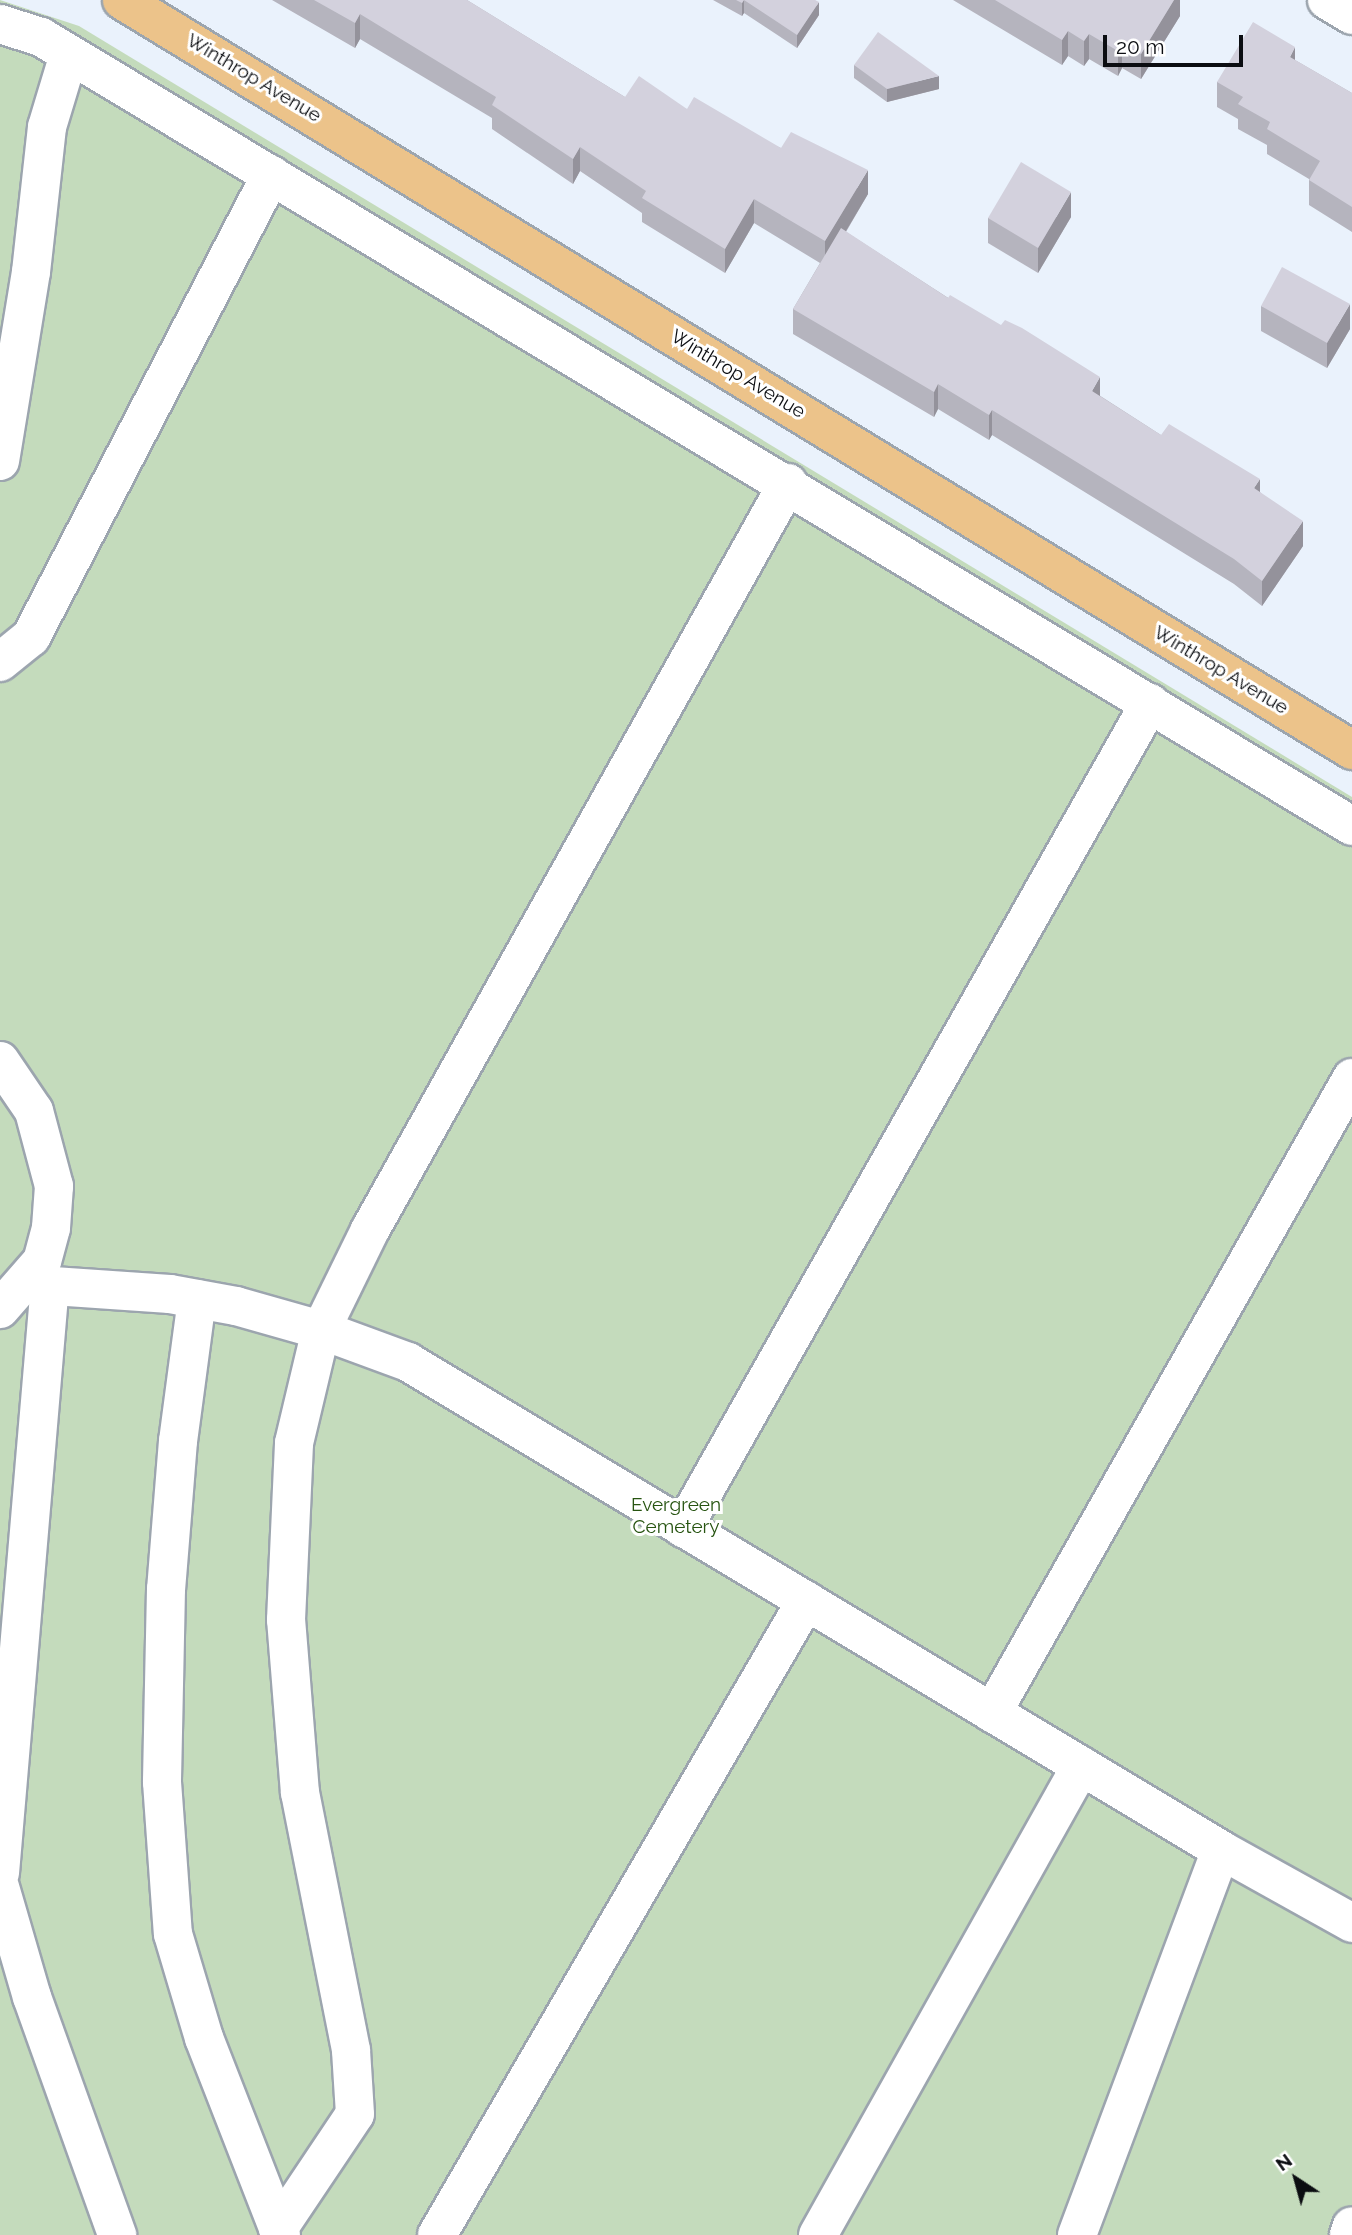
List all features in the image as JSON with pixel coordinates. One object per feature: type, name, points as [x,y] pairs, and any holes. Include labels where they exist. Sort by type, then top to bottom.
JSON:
[{"type":"main road","name":"Winthrop Avenue","points":[[122,0],[1352,750]]},
{"type":"street","points":[[1327,0],[1352,15]]},
{"type":"street","points":[[0,24],[41,37],[788,484],[1352,826]]},
{"type":"street","points":[[0,461],[32,272],[47,127],[69,54]]},
{"type":"street","points":[[0,662],[31,637],[271,175]]},
{"type":"street","points":[[279,2232],[355,2114],[351,2050],[299,1793],[286,1620],[293,1443],[321,1330],[377,1218],[788,484]]},
{"type":"street","points":[[683,1528],[1150,704]]},
{"type":"street","points":[[0,1061],[34,1111],[54,1186],[51,1228],[41,1261],[25,1292],[0,1873]]},
{"type":"street","points":[[992,1713],[1352,1078]]},
{"type":"street","points":[[25,1292],[197,1299],[321,1330],[408,1362],[1221,1850],[1352,1923]]},
{"type":"street","points":[[197,1299],[178,1441],[166,1589],[162,1782],[173,1934],[204,2038],[279,2232]]},
{"type":"street","points":[[437,2235],[807,1601]]},
{"type":"street","points":[[818,2235],[1081,1766]]},
{"type":"street","points":[[1077,2235],[1221,1850]]},
{"type":"street","points":[[0,1887],[32,1997],[117,2235]]},
{"type":"street","points":[[1349,2235],[1352,2225]]},
{"type":"green space","name":"Evergreen Cemetery","points":[[0,0],[79,26],[1352,797],[1352,2235],[0,2235]]},
{"type":"building","points":[[314,0],[467,0],[625,97],[639,76],[687,109],[694,97],[781,148],[791,132],[868,170],[825,241],[754,199],[725,249],[642,198],[646,191],[580,147],[573,159],[492,105],[496,97],[360,14],[355,23]]},
{"type":"building","points":[[744,0],[815,0],[819,2],[797,35]]},
{"type":"building","points":[[995,0],[1174,0],[1141,54],[1122,43],[1118,51],[1089,34],[1084,41],[1068,31],[1062,40]]},
{"type":"building","points":[[1253,22],[1295,47],[1290,57],[1352,93],[1352,207],[1309,180],[1320,161],[1267,129],[1270,122],[1238,104],[1243,97],[1217,82]]},
{"type":"building","points":[[878,32],[939,76],[887,89],[854,65]]},
{"type":"building","points":[[1021,162],[1071,192],[1038,248],[988,218]]},
{"type":"building","points":[[841,228],[948,298],[950,295],[1001,325],[1005,320],[1022,328],[1100,377],[1092,391],[1161,435],[1169,424],[1260,479],[1254,488],[1303,521],[1262,581],[1234,559],[992,410],[989,415],[938,384],[934,392],[793,309]]},
{"type":"building","points":[[1282,267],[1350,304],[1327,343],[1261,306]]}]
